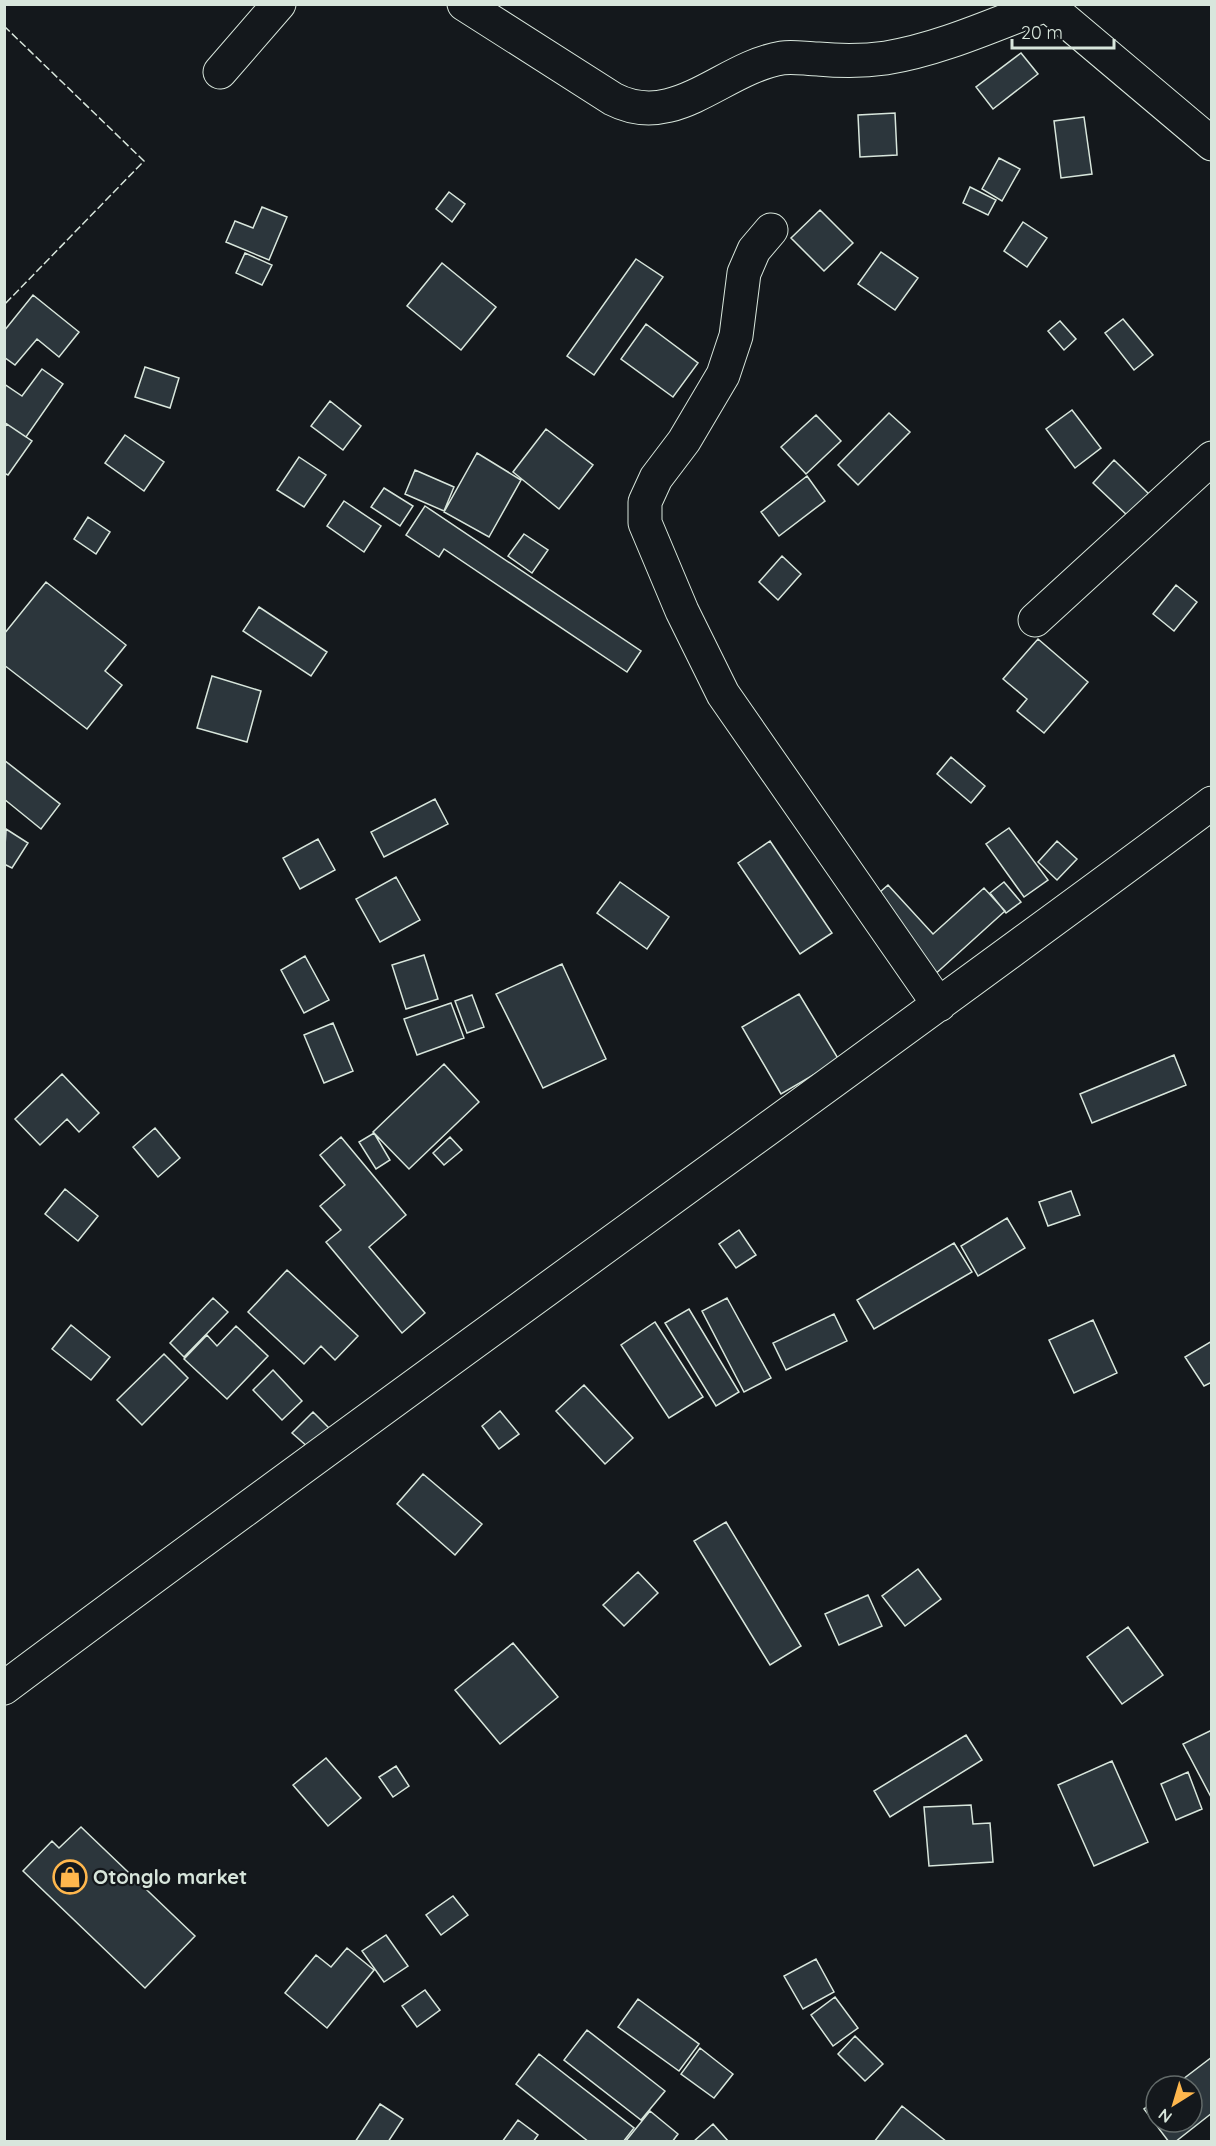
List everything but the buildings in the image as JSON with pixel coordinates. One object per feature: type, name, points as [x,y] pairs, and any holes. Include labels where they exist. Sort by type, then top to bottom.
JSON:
[{"type":"street","points":[[220,72],[279,4]]},
{"type":"street","points":[[464,4],[613,99],[631,108],[650,110],[679,103],[752,66],[783,58],[834,60],[886,58],[939,44],[1046,5],[1212,144]]},
{"type":"street","points":[[771,230],[754,250],[744,273],[736,336],[723,375],[684,441],[656,478],[645,502],[645,524],[682,611],[723,693],[939,1005]]},
{"type":"street","points":[[1035,620],[1212,458]]},
{"type":"street","points":[[4,1689],[171,1564],[939,1005],[1212,802]]},
{"type":"fence","points":[[4,26],[144,161],[4,305]]},
{"type":"place","name":"Otonglo market","points":[[70,1877]]}]
